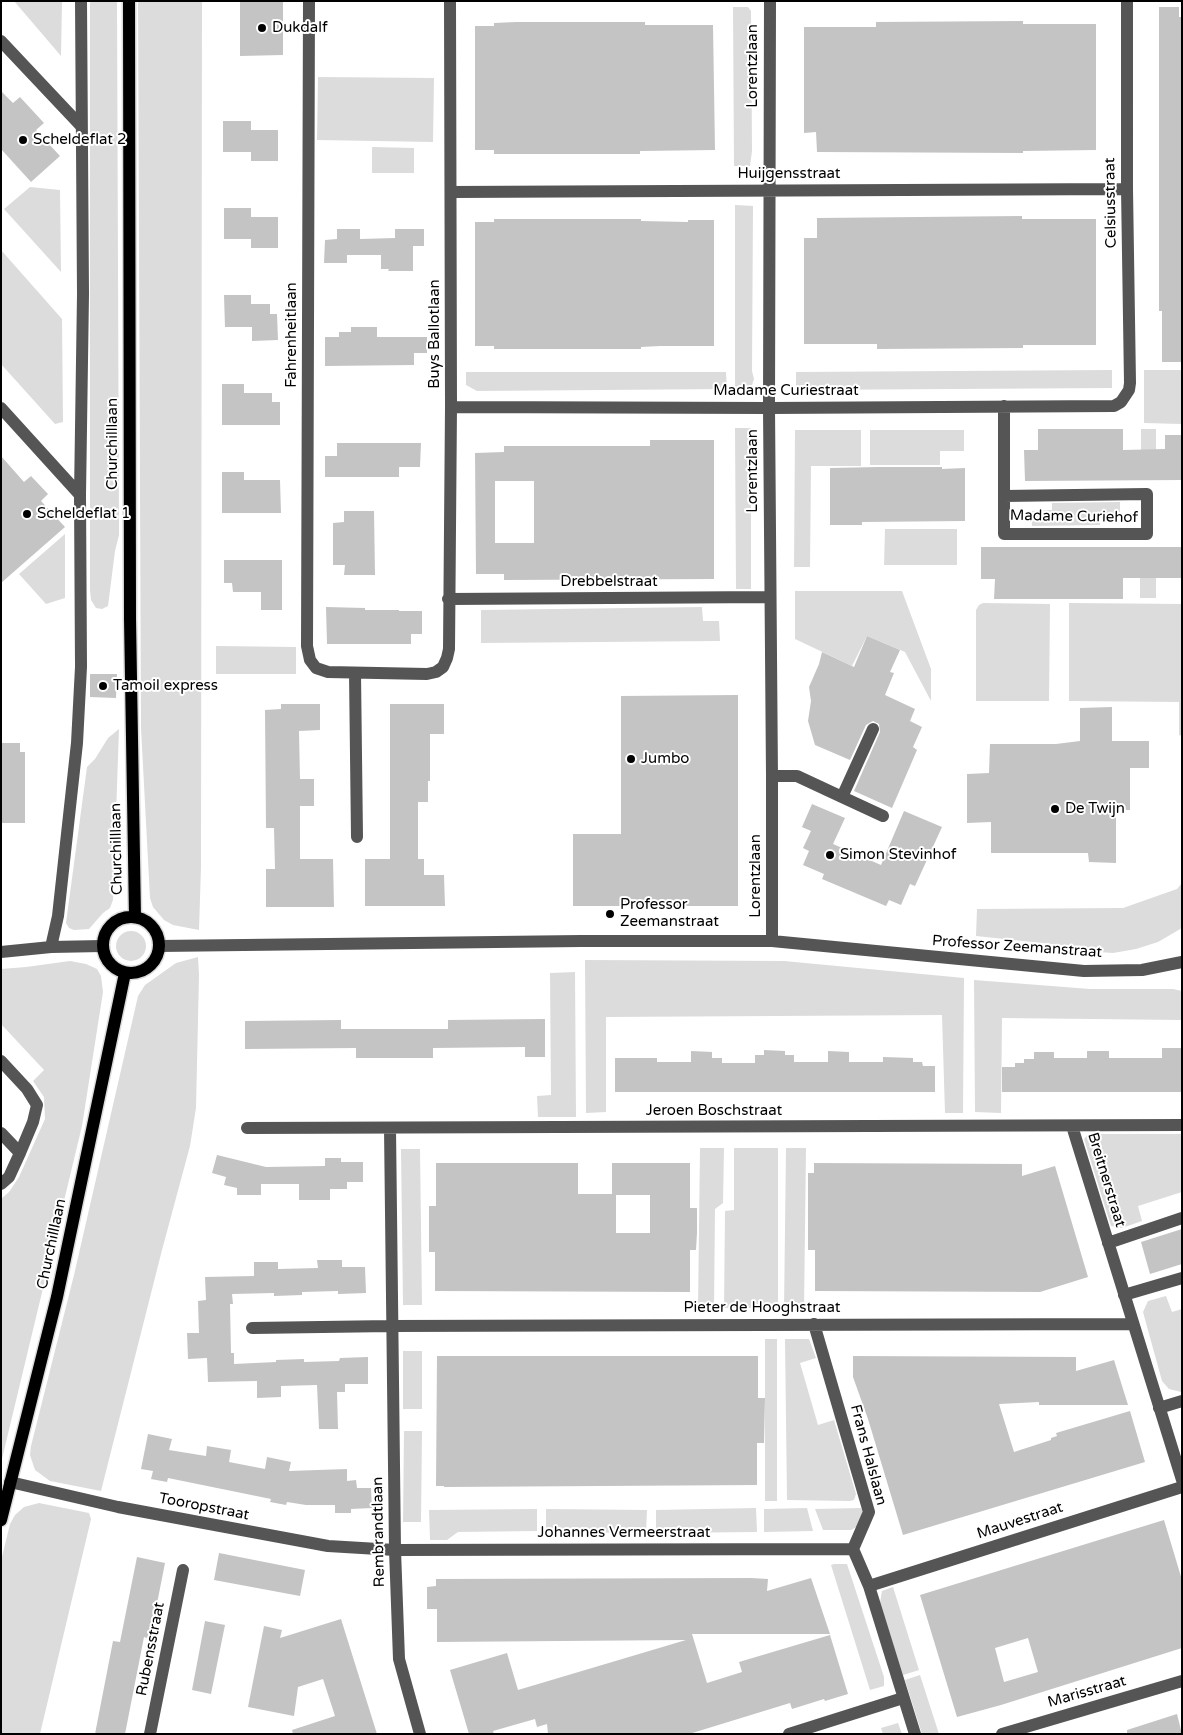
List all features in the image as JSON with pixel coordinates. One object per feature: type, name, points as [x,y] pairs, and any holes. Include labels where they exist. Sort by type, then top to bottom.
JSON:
[{"type":"main road","name":"Churchilllaan","points":[[128,1],[130,628],[135,917]]},
{"type":"main road","points":[[135,917],[148,922],[156,932],[159,946],[155,961],[142,972],[125,973],[113,968],[105,958],[102,946],[106,930],[118,919],[135,917]]},
{"type":"main road","name":"Churchilllaan","points":[[1,1520],[58,1296],[125,973]]},
{"type":"street","points":[[51,947],[58,916],[76,743],[81,648],[80,495],[83,294],[81,1]]},
{"type":"street","name":"Fahrenheitlaan","points":[[309,1],[307,646],[310,660],[316,668],[328,672],[355,673]]},
{"type":"street","name":"Buys Ballotlaan","points":[[355,673],[427,674],[436,672],[443,667],[449,649],[451,406],[450,1]]},
{"type":"street","name":"Lorentzlaan","points":[[770,1],[769,408],[772,941]]},
{"type":"street","name":"Celsiusstraat","points":[[1121,402],[1126,397],[1130,383],[1127,1]]},
{"type":"street","points":[[1,41],[81,126]]},
{"type":"street","name":"Huijgensstraat","points":[[451,192],[1127,189]]},
{"type":"street","name":"Madame Curiestraat","points":[[451,406],[769,408],[1114,406],[1121,402]]},
{"type":"street","name":"Madame Curiehof","points":[[1004,406],[1004,496],[1004,534],[1147,534],[1147,494],[1004,496]]},
{"type":"street","points":[[1,408],[80,495]]},
{"type":"street","name":"Drebbelstraat","points":[[448,599],[770,597]]},
{"type":"street","points":[[355,673],[357,837]]},
{"type":"street","points":[[842,797],[873,729]]},
{"type":"street","points":[[772,776],[797,776],[883,816]]},
{"type":"street","name":"Professor Zeemanstraat","points":[[159,946],[581,940],[772,941],[1084,971],[1142,970],[1182,962]]},
{"type":"street","points":[[1,952],[51,947],[102,946]]},
{"type":"street","points":[[1,1061],[28,1089],[37,1105],[33,1122],[20,1153],[9,1177],[1,1184]]},
{"type":"street","name":"Jeroen Boschstraat","points":[[247,1128],[1182,1125]]},
{"type":"street","name":"Breitnerstraat","points":[[1072,1126],[1133,1324],[1180,1466],[1182,1480]]},
{"type":"street","name":"Rembrandtlaan","points":[[390,1128],[391,1326],[399,1659],[420,1734]]},
{"type":"street","points":[[1,1133],[20,1153]]},
{"type":"street","name":"Breitnerstraat","points":[[1108,1243],[1182,1218]]},
{"type":"street","points":[[1124,1295],[1182,1278]]},
{"type":"street","name":"Frans Halslaan","points":[[814,1324],[869,1512],[853,1549]]},
{"type":"street","name":"Pieter de Hooghstraat","points":[[391,1326],[1133,1324]]},
{"type":"street","points":[[252,1328],[391,1326]]},
{"type":"street","points":[[1160,1408],[1182,1401]]},
{"type":"street","name":"Tooropstraat","points":[[10,1482],[118,1507],[328,1546],[395,1550]]},
{"type":"street","name":"Mauvestraat","points":[[869,1586],[1182,1487]]},
{"type":"street","points":[[853,1549],[869,1586],[915,1734]]},
{"type":"street","name":"Johannes Vermeerstraat","points":[[395,1550],[853,1549]]},
{"type":"street","name":"Rubensstraat","points":[[150,1734],[183,1570]]},
{"type":"street","name":"Marisstraat","points":[[1002,1734],[1182,1681]]},
{"type":"street","points":[[789,1734],[903,1698]]},
{"type":"shaded area","points":[[14,1],[62,1],[61,56]]},
{"type":"shaded area","points":[[90,1],[117,1],[119,535],[115,551],[108,606],[102,609],[96,608],[91,600],[90,590]]},
{"type":"shaded area","points":[[138,1],[202,1],[201,867],[199,930],[173,925],[164,920],[153,907],[150,898],[141,728]]},
{"type":"shaded area","points":[[733,7],[748,7],[751,11],[752,151],[750,166],[734,166]]},
{"type":"shaded area","points":[[318,77],[434,78],[433,142],[317,140]]},
{"type":"shaded area","points":[[372,147],[414,148],[414,173],[372,173]]},
{"type":"shaded area","points":[[30,187],[60,190],[61,272],[4,209]]},
{"type":"shaded area","points":[[735,205],[753,206],[752,371],[754,379],[752,385],[744,389],[735,388]]},
{"type":"shaded area","points":[[1,250],[62,319],[63,422],[55,424],[1,364]]},
{"type":"shaded area","points":[[1112,370],[1112,388],[796,390],[796,372]]},
{"type":"shaded area","points":[[1144,370],[1182,370],[1182,424],[1144,423]]},
{"type":"shaded area","points":[[466,372],[726,372],[727,389],[477,391],[466,385]]},
{"type":"shaded area","points":[[735,428],[751,428],[751,589],[736,589]]},
{"type":"shaded area","points":[[1141,429],[1156,429],[1156,464],[1141,464]]},
{"type":"shaded area","points":[[795,430],[861,430],[861,466],[811,466],[810,567],[794,567]]},
{"type":"shaded area","points":[[870,430],[964,430],[964,451],[940,451],[940,465],[870,465]]},
{"type":"shaded area","points":[[1120,502],[1120,518],[1100,518],[1100,525],[1032,526],[1032,511],[1052,510],[1052,503]]},
{"type":"shaded area","points":[[885,529],[957,529],[957,565],[884,565]]},
{"type":"shaded area","points":[[65,534],[65,598],[46,604],[19,574]]},
{"type":"shaded area","points":[[1140,563],[1156,563],[1156,598],[1140,598]]},
{"type":"shaded area","points":[[795,591],[902,591],[931,669],[931,701],[905,652],[867,636],[852,666],[795,639]]},
{"type":"shaded area","points":[[983,603],[1050,604],[1049,701],[976,701],[976,610]]},
{"type":"shaded area","points":[[1069,603],[1182,604],[1182,736],[1179,735],[1179,702],[1069,701]]},
{"type":"shaded area","points":[[702,607],[703,621],[719,621],[720,641],[481,643],[481,610]]},
{"type":"shaded area","points":[[216,646],[296,647],[296,674],[216,674]]},
{"type":"shaded area","points":[[119,729],[113,900],[110,908],[89,929],[74,930],[69,928],[66,923],[87,767],[95,759],[108,738]]},
{"type":"shaded area","points":[[1182,883],[1182,928],[1158,942],[1136,949],[1113,953],[1085,951],[1061,945],[976,936],[977,909],[1123,908],[1177,889]]},
{"type":"shaded area","points":[[131,931],[137,932],[145,940],[145,952],[137,960],[131,961],[125,960],[117,952],[116,946],[117,940],[125,932]]},
{"type":"shaded area","points":[[198,957],[196,1108],[190,1146],[101,1491],[50,1481],[35,1470],[30,1455],[31,1446],[74,1275],[138,996],[145,985],[176,963]]},
{"type":"shaded area","points":[[585,960],[784,961],[964,978],[963,1113],[945,1113],[942,1015],[606,1017],[606,1112],[586,1113]]},
{"type":"shaded area","points":[[70,961],[86,964],[97,969],[101,976],[103,992],[82,1126],[1,1463],[1,1199],[9,1192],[19,1177],[45,1119],[44,1097],[33,1081],[44,1070],[1,1024],[1,969]]},
{"type":"shaded area","points":[[575,972],[576,1117],[538,1117],[537,1096],[551,1095],[550,973]]},
{"type":"shaded area","points":[[974,980],[1090,989],[1173,989],[1182,991],[1182,1020],[1002,1018],[1001,1113],[975,1112]]},
{"type":"shaded area","points":[[1088,1134],[1182,1134],[1182,1192],[1138,1206],[1142,1221],[1122,1228],[1111,1226],[1084,1139]]},
{"type":"shaded area","points":[[700,1148],[724,1148],[723,1203],[715,1209],[714,1309],[698,1308]]},
{"type":"shaded area","points":[[734,1148],[778,1148],[778,1308],[724,1308],[725,1211],[734,1210]]},
{"type":"shaded area","points":[[786,1148],[806,1148],[804,1309],[784,1309]]},
{"type":"shaded area","points":[[401,1149],[420,1149],[422,1305],[403,1305]]},
{"type":"shaded area","points":[[1166,1296],[1172,1312],[1182,1309],[1181,1392],[1169,1389],[1162,1381],[1143,1312],[1148,1301]]},
{"type":"shaded area","points":[[765,1339],[777,1339],[777,1501],[765,1501]]},
{"type":"shaded area","points":[[785,1339],[809,1339],[816,1358],[800,1363],[818,1425],[834,1420],[856,1494],[854,1500],[787,1500]]},
{"type":"shaded area","points":[[403,1351],[422,1351],[422,1409],[403,1409]]},
{"type":"shaded area","points":[[404,1431],[422,1431],[421,1522],[403,1522]]},
{"type":"shaded area","points":[[39,1503],[89,1513],[91,1519],[40,1734],[1,1734],[1,1561],[10,1524],[15,1515],[24,1507]]},
{"type":"shaded area","points":[[756,1508],[757,1532],[656,1533],[656,1510]]},
{"type":"shaded area","points":[[807,1508],[813,1531],[764,1532],[764,1509]]},
{"type":"shaded area","points":[[861,1508],[863,1512],[858,1526],[851,1530],[823,1530],[815,1509]]},
{"type":"shaded area","points":[[537,1509],[537,1531],[458,1532],[447,1540],[430,1540],[429,1510]]},
{"type":"shaded area","points":[[546,1509],[647,1510],[646,1533],[546,1532]]},
{"type":"shaded area","points":[[847,1564],[884,1677],[884,1686],[870,1690],[831,1565]]},
{"type":"shaded area","points":[[893,1587],[919,1670],[903,1675],[880,1603],[882,1591]]},
{"type":"shaded area","points":[[920,1675],[939,1734],[922,1734],[905,1680]]},
{"type":"shaded area","points":[[898,1723],[902,1734],[883,1734],[881,1728]]},
{"type":"building","name":"Dukdalf","points":[[240,1],[283,1],[283,55],[240,56]]},
{"type":"building","points":[[1159,7],[1179,7],[1179,17],[1182,17],[1182,362],[1162,362],[1162,311],[1159,311]]},
{"type":"building","points":[[1023,21],[1023,24],[1096,24],[1096,150],[1023,151],[1023,153],[817,152],[816,132],[804,133],[804,27],[876,27],[876,22]]},
{"type":"building","points":[[645,22],[645,25],[713,25],[715,150],[640,151],[640,154],[494,154],[494,150],[475,150],[475,26],[494,26],[494,23]]},
{"type":"building","name":"Scheldeflat 2","points":[[1,91],[13,103],[20,97],[44,123],[36,130],[60,156],[31,182],[1,149]]},
{"type":"building","points":[[223,121],[251,121],[251,130],[278,130],[278,161],[251,161],[251,152],[223,152]]},
{"type":"building","points":[[224,208],[251,208],[251,217],[278,217],[278,248],[251,248],[251,239],[224,239]]},
{"type":"building","points":[[1022,216],[1022,219],[1096,219],[1096,345],[1023,345],[1023,348],[877,349],[877,344],[804,344],[804,238],[817,238],[817,218]]},
{"type":"building","points":[[494,219],[641,219],[641,221],[688,222],[688,220],[714,220],[714,346],[660,346],[641,347],[641,349],[494,349],[494,346],[475,346],[475,222],[494,222]]},
{"type":"building","points":[[337,229],[360,229],[360,239],[395,238],[395,229],[424,229],[424,246],[413,246],[413,271],[388,271],[389,269],[381,269],[381,255],[347,255],[347,263],[324,263],[325,240],[337,239]]},
{"type":"building","points":[[224,295],[251,295],[251,304],[270,304],[270,314],[277,314],[278,340],[252,341],[252,327],[225,327]]},
{"type":"building","points":[[351,327],[377,327],[377,337],[427,337],[427,353],[414,353],[414,365],[325,366],[325,337],[339,337],[339,332],[351,332]]},
{"type":"building","points":[[222,384],[244,384],[244,393],[272,393],[272,402],[280,402],[280,425],[222,425]]},
{"type":"building","points":[[1038,429],[1123,429],[1123,450],[1165,449],[1165,435],[1182,435],[1182,480],[1025,481],[1024,450],[1038,450]]},
{"type":"building","points":[[650,440],[714,440],[714,579],[504,580],[504,574],[476,574],[475,453],[504,452],[504,446],[650,446]],"holes":[[[495,481],[534,481],[534,543],[495,543]]]},
{"type":"building","points":[[337,443],[421,443],[420,467],[399,467],[399,477],[325,477],[325,456],[337,456]]},
{"type":"building","name":"Scheldeflat 1","points":[[1,456],[24,482],[31,476],[48,494],[41,501],[65,527],[1,583]]},
{"type":"building","points":[[830,468],[965,468],[965,521],[862,522],[862,525],[830,525]]},
{"type":"building","points":[[222,472],[244,472],[244,480],[280,480],[281,513],[222,513]]},
{"type":"building","points":[[344,511],[374,511],[375,575],[344,575],[345,565],[333,565],[333,523],[344,522]]},
{"type":"building","points":[[981,547],[1182,547],[1182,578],[1123,578],[1123,599],[994,599],[995,579],[981,579]]},
{"type":"building","points":[[224,560],[282,560],[282,610],[261,610],[261,592],[233,592],[232,583],[224,583]]},
{"type":"building","points":[[326,607],[422,611],[422,634],[411,634],[411,644],[327,644]]},
{"type":"building","points":[[867,636],[900,650],[890,672],[894,673],[885,695],[915,709],[910,721],[922,727],[913,747],[917,750],[892,808],[854,791],[880,732],[879,724],[873,721],[866,725],[850,760],[815,745],[808,721],[811,701],[809,687],[822,652],[854,667]]},
{"type":"building","points":[[90,674],[117,674],[116,698],[90,697]]},
{"type":"building","points":[[738,695],[738,906],[573,906],[573,834],[621,834],[621,696]]},
{"type":"building","points":[[281,704],[320,704],[320,730],[299,731],[300,779],[314,779],[314,806],[300,806],[300,859],[333,859],[334,907],[266,907],[266,869],[275,869],[274,828],[266,828],[265,710],[281,709]]},
{"type":"building","points":[[390,704],[444,704],[444,734],[430,734],[428,802],[418,802],[418,859],[424,859],[424,875],[444,875],[445,906],[365,906],[365,859],[390,859]]},
{"type":"building","points":[[1112,707],[1112,741],[1149,741],[1149,768],[1130,768],[1130,810],[1116,810],[1116,863],[1089,862],[1088,853],[991,853],[991,822],[967,823],[967,774],[989,773],[990,744],[1056,744],[1080,741],[1080,708]]},
{"type":"building","points":[[1,743],[20,743],[20,752],[25,752],[25,823],[1,823]]},
{"type":"building","name":"Simon Stevinhof","points":[[812,804],[845,818],[833,844],[881,865],[904,811],[942,827],[915,886],[910,884],[901,905],[889,900],[886,906],[822,879],[824,874],[803,865],[809,851],[803,848],[811,831],[802,827]]},
{"type":"building","points":[[545,1019],[545,1057],[525,1057],[525,1047],[433,1048],[433,1058],[356,1058],[356,1048],[245,1049],[245,1021],[341,1020],[341,1029],[448,1029],[448,1020]]},
{"type":"building","points":[[1162,1048],[1182,1048],[1182,1092],[1002,1092],[1002,1067],[1015,1067],[1015,1063],[1024,1063],[1024,1059],[1034,1059],[1034,1052],[1054,1052],[1054,1058],[1087,1058],[1087,1051],[1109,1051],[1109,1058],[1162,1058]]},
{"type":"building","points":[[764,1050],[785,1051],[785,1055],[794,1055],[794,1062],[828,1062],[828,1051],[849,1052],[849,1062],[883,1062],[883,1057],[913,1058],[913,1062],[922,1062],[923,1066],[935,1066],[935,1092],[615,1092],[615,1058],[657,1058],[657,1062],[691,1062],[691,1051],[712,1052],[712,1058],[722,1058],[722,1063],[755,1063],[755,1055],[764,1055]]},
{"type":"building","points":[[217,1155],[266,1167],[325,1166],[325,1158],[341,1158],[341,1162],[363,1162],[363,1182],[347,1182],[347,1189],[330,1189],[330,1200],[299,1200],[299,1184],[261,1184],[261,1195],[237,1195],[237,1188],[224,1185],[226,1177],[212,1173]]},
{"type":"building","points":[[436,1163],[578,1163],[578,1194],[612,1194],[612,1163],[690,1163],[690,1208],[697,1208],[697,1233],[696,1250],[690,1250],[690,1292],[435,1291],[435,1252],[429,1252],[429,1206],[436,1206]],"holes":[[[616,1195],[650,1195],[650,1233],[616,1233]]]},
{"type":"building","points":[[814,1163],[1022,1164],[1022,1176],[1055,1166],[1088,1277],[1040,1292],[815,1291],[815,1250],[808,1250],[808,1173],[814,1173]]},
{"type":"building","points":[[1182,1229],[1182,1264],[1150,1274],[1141,1242]]},
{"type":"building","points":[[317,1260],[342,1260],[342,1267],[365,1267],[366,1293],[338,1294],[338,1291],[302,1292],[302,1295],[274,1296],[274,1293],[232,1294],[233,1304],[230,1304],[231,1353],[234,1353],[234,1364],[304,1359],[304,1362],[339,1361],[340,1358],[368,1357],[368,1384],[345,1384],[345,1392],[337,1392],[338,1429],[319,1429],[317,1385],[281,1386],[281,1397],[257,1398],[257,1381],[208,1382],[207,1358],[188,1359],[187,1333],[199,1333],[198,1301],[206,1300],[205,1277],[254,1276],[254,1262],[278,1262],[278,1269],[318,1268]]},
{"type":"building","points":[[437,1356],[758,1356],[758,1398],[765,1398],[764,1443],[757,1443],[757,1485],[436,1486]]},
{"type":"building","points":[[853,1356],[1076,1357],[1076,1371],[1114,1360],[1128,1405],[1039,1405],[1039,1402],[999,1404],[1014,1452],[1051,1440],[1051,1438],[1057,1436],[1056,1433],[1130,1411],[1145,1462],[903,1535],[868,1419],[853,1377]]},
{"type":"building","points":[[148,1434],[172,1439],[169,1450],[206,1456],[207,1446],[231,1450],[229,1462],[265,1469],[267,1457],[291,1462],[289,1471],[347,1469],[347,1481],[356,1480],[357,1488],[371,1488],[372,1508],[351,1509],[351,1513],[335,1513],[335,1505],[306,1505],[287,1502],[286,1505],[270,1502],[271,1499],[168,1478],[167,1482],[151,1479],[153,1471],[141,1469]]},
{"type":"building","points":[[1164,1520],[1182,1580],[1182,1648],[957,1717],[920,1595]],"holes":[[[1028,1638],[1038,1672],[1004,1682],[995,1648]]]},
{"type":"building","points":[[219,1553],[305,1570],[300,1596],[214,1580]]},
{"type":"building","points":[[137,1557],[165,1563],[150,1639],[144,1637],[125,1734],[95,1734],[113,1641],[120,1642]]},
{"type":"building","points":[[811,1578],[830,1634],[692,1634],[707,1683],[742,1672],[739,1662],[830,1635],[848,1694],[792,1709],[790,1703],[689,1734],[548,1734],[547,1724],[537,1727],[535,1719],[493,1731],[494,1734],[469,1734],[450,1670],[507,1653],[518,1690],[686,1640],[437,1642],[437,1609],[427,1609],[427,1587],[436,1586],[436,1579],[768,1579],[767,1591]]},
{"type":"building","points":[[341,1619],[377,1734],[293,1734],[292,1730],[335,1716],[323,1679],[298,1687],[294,1716],[248,1707],[264,1626],[282,1630],[280,1638]]},
{"type":"building","points":[[205,1621],[225,1625],[211,1694],[192,1690]]},
{"type":"building","points":[[1177,1714],[1182,1734],[1127,1734],[1127,1730]]},
{"type":"place","name":"Dukdalf","points":[[262,28]]},
{"type":"place","name":"Scheldeflat 2","points":[[23,140]]},
{"type":"place","name":"Scheldeflat 1","points":[[27,514]]},
{"type":"place","name":"Tamoil express","points":[[103,686]]},
{"type":"place","name":"Jumbo","points":[[631,759]]},
{"type":"place","name":"De Twijn","points":[[1055,809]]},
{"type":"place","name":"Simon Stevinhof","points":[[830,855]]},
{"type":"place","name":"Professor Zeemanstraat","points":[[610,914]]}]
